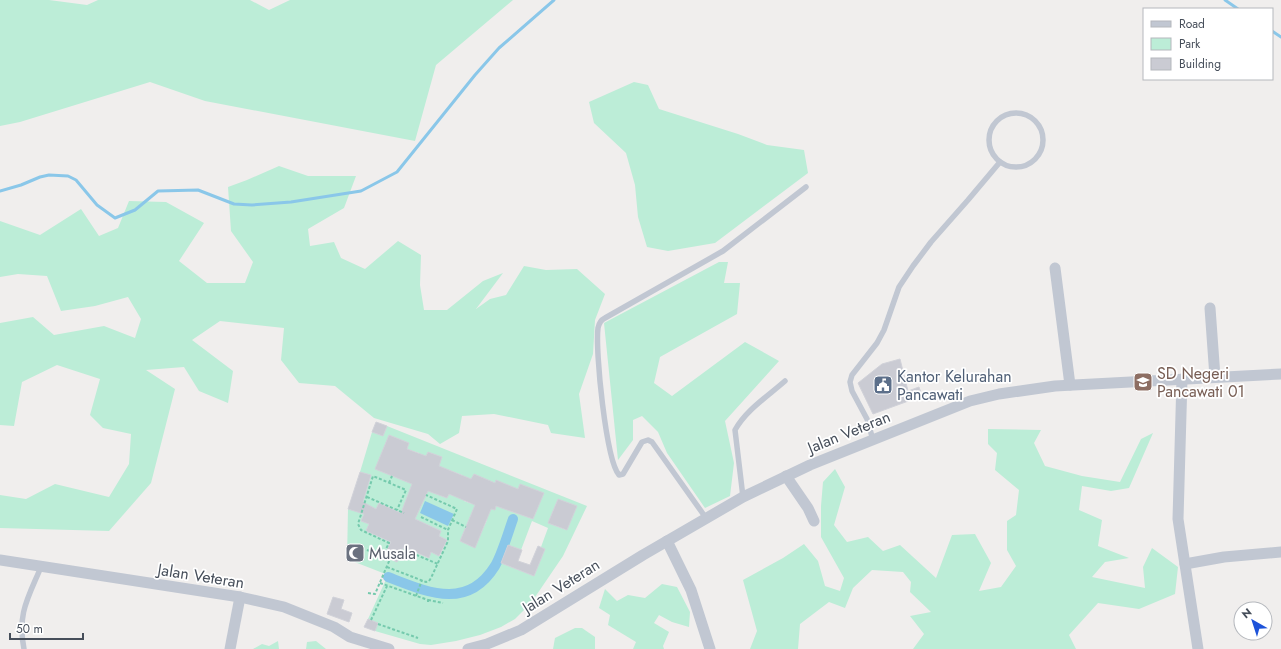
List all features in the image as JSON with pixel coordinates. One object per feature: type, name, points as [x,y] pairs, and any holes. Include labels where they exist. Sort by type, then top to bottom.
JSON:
[{"type":"street","points":[[1055,268],[1070,385]]},
{"type":"street","points":[[1210,308],[1215,377]]},
{"type":"street","name":"Jalan Veteran","points":[[468,649],[487,644],[521,630],[667,541],[743,497],[810,465],[970,401],[999,394],[1055,386],[1281,374]]},
{"type":"street","points":[[1182,379],[1178,519],[1198,649]]},
{"type":"street","points":[[786,476],[808,508],[814,522]]},
{"type":"street","points":[[667,541],[691,590],[710,649]]},
{"type":"street","points":[[1185,564],[1224,557],[1281,552]]},
{"type":"street","name":"Jalan Veteran","points":[[0,560],[240,597],[284,607],[334,627],[350,637],[389,649]]},
{"type":"street","points":[[230,649],[240,597]]},
{"type":"lane","points":[[1011,114],[1028,116],[1036,121],[1043,137],[1039,155],[1025,166],[1008,166],[1000,162],[992,151],[989,138],[991,130],[996,122],[1011,114]]},
{"type":"lane","points":[[874,440],[867,419],[852,391],[850,382],[852,375],[884,330],[900,287],[913,266],[931,242],[1000,162]]},
{"type":"lane","points":[[706,518],[652,442],[648,440],[642,442],[623,474],[619,475],[615,471],[610,452],[599,368],[598,328],[600,321],[723,251],[806,187]]},
{"type":"lane","points":[[743,497],[735,430],[740,421],[748,412],[785,381]]},
{"type":"lane","points":[[24,649],[21,626],[22,612],[41,567]]},
{"type":"path","points":[[382,557],[389,543],[361,530],[358,524],[373,476],[406,490],[397,510]]},
{"type":"path","points":[[389,483],[392,476]]},
{"type":"path","points":[[387,567],[426,582],[429,581],[448,541],[448,530],[457,509],[426,496]]},
{"type":"path","points":[[367,497],[404,513]]},
{"type":"path","points":[[421,517],[448,530]]},
{"type":"path","points":[[452,520],[466,526]]},
{"type":"path","points":[[367,550],[390,560],[374,595],[368,593]]},
{"type":"path","points":[[407,551],[438,564]]},
{"type":"path","points":[[416,596],[422,580]]},
{"type":"path","points":[[380,583],[428,602],[443,603]]},
{"type":"path","points":[[371,620],[388,586]]},
{"type":"path","points":[[378,624],[418,638]]},
{"type":"green space","points":[[0,0],[49,0],[87,5],[98,0],[250,0],[269,10],[290,0],[513,0],[436,65],[415,141],[205,101],[150,82],[20,122],[0,126]]},
{"type":"green space","points":[[634,82],[648,85],[659,109],[738,134],[767,145],[804,150],[808,173],[715,243],[668,251],[647,247],[638,217],[635,185],[626,153],[594,123],[589,102]]},
{"type":"green space","points":[[279,166],[308,176],[356,176],[344,208],[308,229],[310,246],[334,242],[341,258],[365,269],[398,241],[421,255],[420,285],[424,310],[447,310],[483,281],[503,273],[476,309],[490,299],[506,295],[524,266],[546,270],[577,269],[605,294],[595,320],[593,354],[579,394],[585,438],[551,433],[548,425],[494,414],[462,416],[459,433],[440,444],[428,434],[374,418],[335,386],[299,383],[281,360],[284,328],[220,321],[192,340],[233,371],[228,403],[199,391],[184,367],[146,370],[175,389],[151,483],[109,531],[0,528],[0,495],[26,499],[55,484],[109,497],[129,464],[131,434],[103,428],[90,415],[100,379],[57,365],[22,382],[14,426],[0,425],[0,323],[33,317],[54,335],[104,326],[135,338],[141,319],[128,297],[95,306],[61,311],[47,276],[18,274],[0,277],[0,221],[40,235],[81,209],[99,236],[118,228],[129,201],[166,202],[204,223],[179,261],[207,283],[245,283],[253,262],[231,231],[228,187]]},
{"type":"green space","points":[[719,262],[728,262],[724,283],[740,283],[737,314],[660,357],[654,383],[672,396],[745,342],[779,361],[725,421],[734,463],[730,496],[705,508],[667,453],[658,432],[642,416],[633,420],[633,440],[618,460],[604,323]]},
{"type":"green space","points":[[387,426],[587,506],[563,556],[531,603],[515,619],[501,627],[480,635],[431,645],[420,644],[375,631],[378,623],[368,619],[388,575],[347,559],[348,509],[359,512],[371,475],[360,472],[372,432],[383,436]],"holes":[[[389,435],[409,443],[407,449],[419,453],[421,468],[428,452],[442,457],[415,519],[441,531],[439,536],[447,540],[440,556],[431,552],[428,558],[404,547],[397,562],[384,556],[391,542],[366,531],[369,524],[361,521],[368,505],[376,509],[379,503],[404,515],[415,477],[407,482],[376,469]],[[449,470],[462,475],[453,496],[449,494],[447,498],[441,496]],[[474,474],[487,480],[472,504],[464,501],[465,495]],[[520,484],[543,493],[533,519],[510,511]],[[511,486],[502,508],[496,506],[494,510],[485,506]],[[558,499],[576,506],[566,530],[548,523]],[[472,513],[487,520],[475,547],[460,541]],[[532,521],[548,528],[541,547],[545,549],[534,576],[501,563],[508,545],[521,550]]]},
{"type":"green space","points":[[988,429],[1041,430],[1034,443],[1045,466],[1082,476],[1120,482],[1141,439],[1153,433],[1129,488],[1111,491],[1082,486],[1079,510],[1102,520],[1098,546],[1129,558],[1105,562],[1092,577],[1145,588],[1143,567],[1152,548],[1178,567],[1175,594],[1139,609],[1098,603],[1069,635],[1076,649],[913,649],[924,634],[910,616],[931,612],[910,592],[911,582],[903,572],[872,570],[853,588],[845,608],[829,602],[800,624],[798,649],[750,649],[757,631],[743,580],[783,558],[804,544],[818,561],[825,586],[840,591],[844,578],[821,537],[823,482],[835,469],[845,487],[834,525],[847,542],[868,537],[883,551],[900,545],[936,578],[952,535],[975,534],[991,563],[979,591],[1001,587],[1016,566],[1007,550],[1007,521],[1016,515],[1019,490],[995,470],[997,453],[988,444]]},
{"type":"green space","points":[[662,584],[677,587],[690,612],[689,627],[672,622],[659,615],[654,623],[669,632],[663,646],[664,649],[633,649],[636,642],[608,625],[610,615],[599,608],[605,589],[617,601],[628,595],[645,598]]},
{"type":"green space","points":[[575,628],[582,628],[595,637],[595,649],[553,649],[555,638]]},
{"type":"green space","points":[[278,641],[279,649],[253,649],[262,644],[269,646]]},
{"type":"green space","points":[[316,641],[326,649],[306,649],[307,642]]},
{"type":"water","points":[[425,501],[454,514],[448,526],[420,513]]},
{"type":"building","name":"Kantor Kelurahan Pancawati","points":[[900,359],[908,391],[919,387],[922,396],[873,414],[858,383],[882,364]]},
{"type":"building","points":[[376,422],[387,426],[383,436],[372,432]]},
{"type":"building","points":[[389,435],[409,443],[407,449],[426,456],[428,452],[442,457],[439,466],[471,479],[474,474],[495,483],[496,480],[518,489],[520,484],[544,493],[533,519],[496,506],[495,510],[491,509],[475,548],[460,541],[475,505],[449,494],[447,498],[428,491],[415,519],[441,531],[439,536],[447,540],[439,556],[431,552],[429,558],[404,547],[397,562],[384,556],[391,542],[366,531],[369,524],[361,521],[364,514],[348,509],[360,472],[371,475],[363,502],[376,509],[379,503],[401,513],[412,484],[375,469]]},
{"type":"building","points":[[558,499],[577,506],[567,530],[548,523]]},
{"type":"building","points":[[508,545],[522,550],[518,561],[530,565],[538,546],[545,549],[534,576],[501,563]]},
{"type":"building","points":[[333,597],[344,600],[341,609],[352,613],[349,622],[327,614]]},
{"type":"building","points":[[368,619],[378,623],[375,631],[364,627]]},
{"type":"waterway","points":[[0,191],[49,175],[68,176],[76,180],[97,205],[115,218],[135,210],[158,191],[198,190],[234,204],[252,205],[291,202],[361,191],[397,172],[475,75],[499,48],[554,0]]},
{"type":"waterway","points":[[1225,0],[1237,8]]},
{"type":"waterway","points":[[1273,32],[1281,37]]},
{"type":"waterway","points":[[388,577],[432,592],[446,594],[459,593],[472,589],[484,580],[498,561],[513,519]]},
{"type":"place","name":"SD Negeri Pancawati 01","points":[[1143,382]]},
{"type":"place","name":"Kantor Kelurahan Pancawati","points":[[883,385]]},
{"type":"place","name":"Musala","points":[[355,553]]}]
